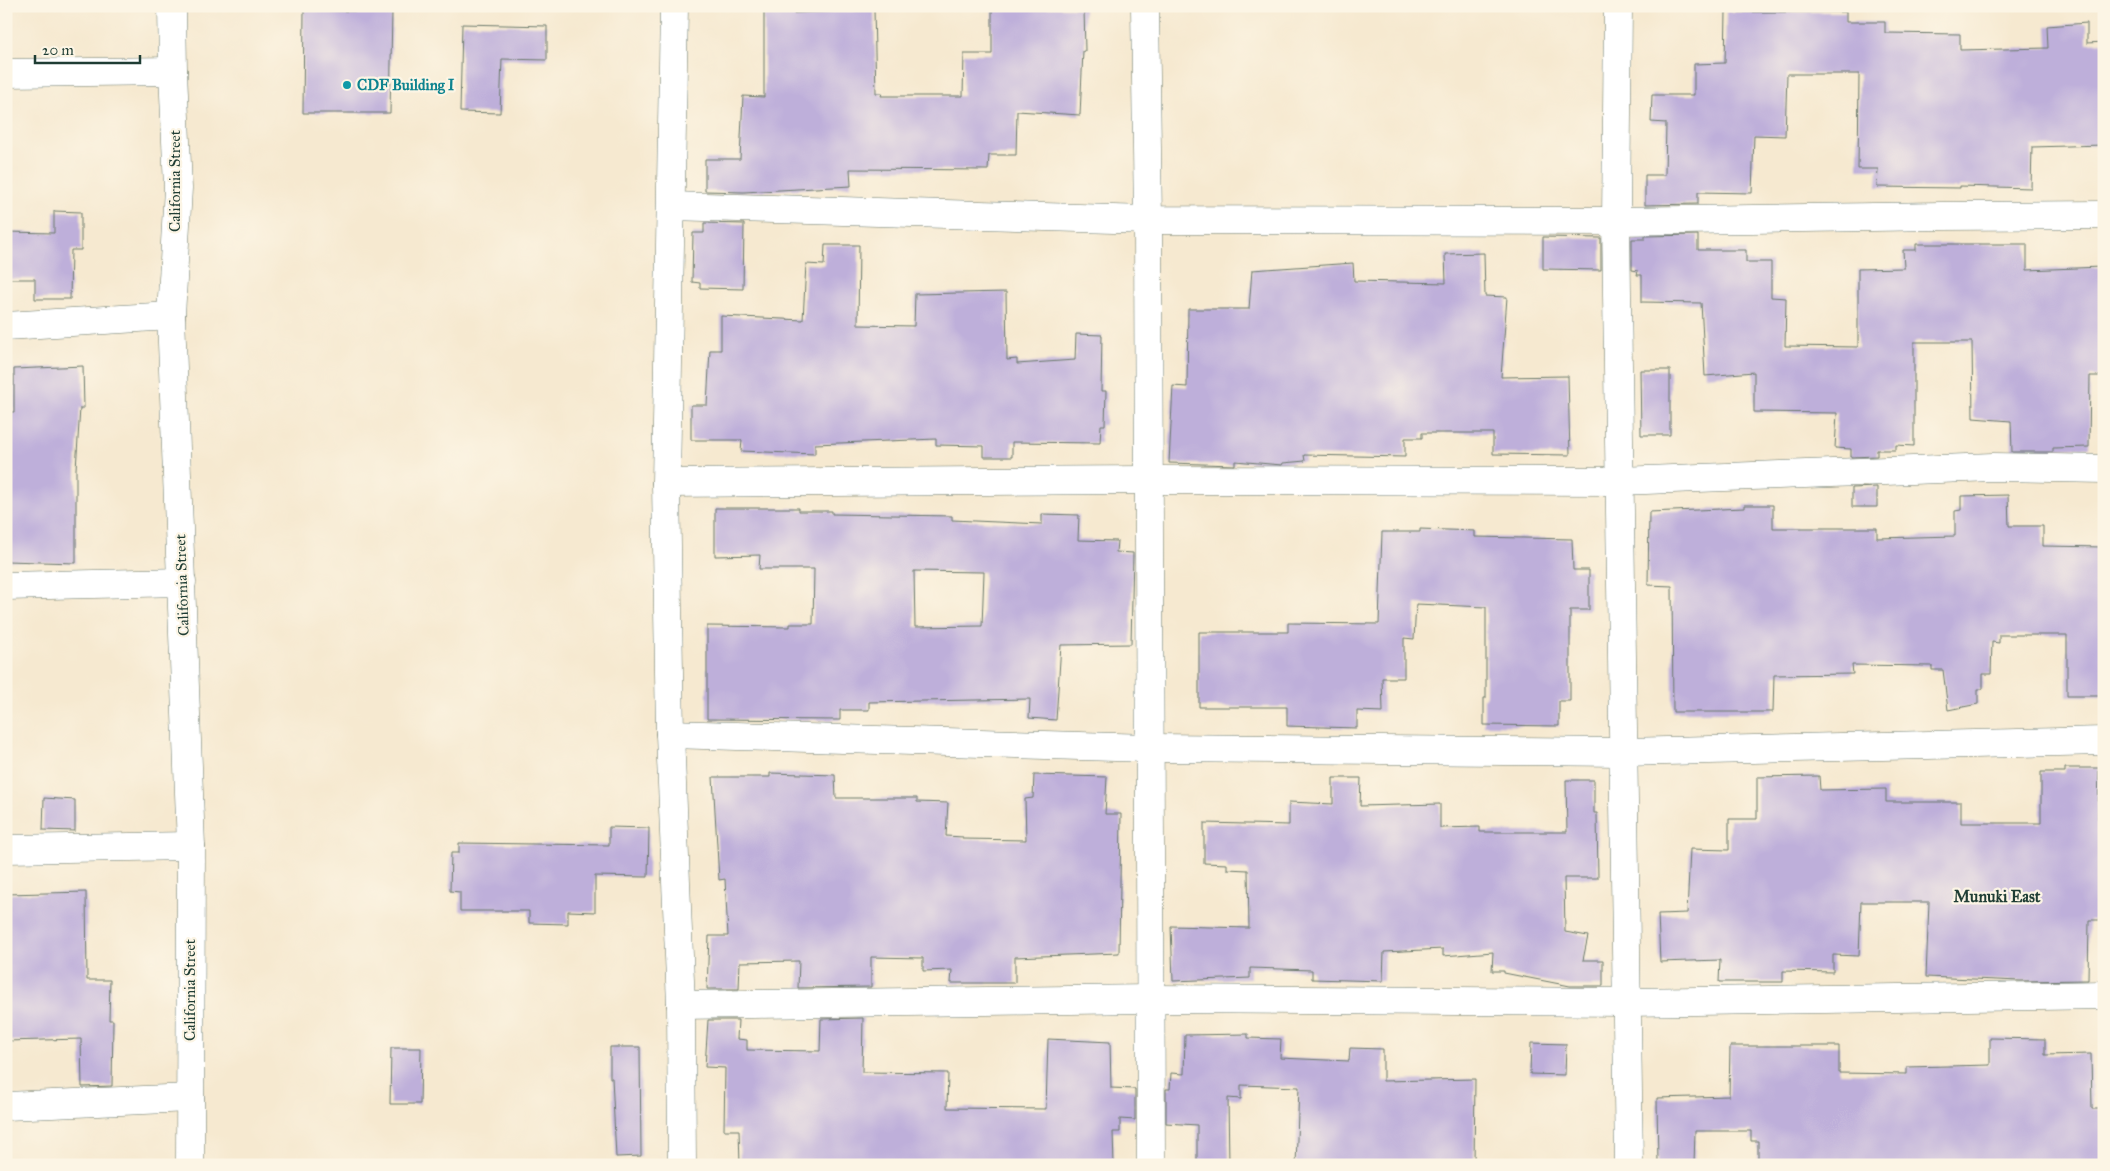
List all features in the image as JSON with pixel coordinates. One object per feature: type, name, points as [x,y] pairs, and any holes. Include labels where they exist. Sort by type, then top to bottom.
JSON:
[{"type":"street","name":"California Street","points":[[172,6],[178,188],[171,316],[191,846],[190,1165]]},
{"type":"street","points":[[674,6],[666,482],[670,734],[681,1006],[682,1165]]},
{"type":"street","points":[[1145,6],[1148,220],[1151,1165]]},
{"type":"street","points":[[1618,6],[1616,221],[1629,1165]]},
{"type":"street","points":[[6,73],[173,71]]},
{"type":"street","points":[[672,206],[1148,220],[1616,221],[2104,215]]},
{"type":"street","points":[[6,326],[171,316]]},
{"type":"street","points":[[666,482],[1619,481],[1993,468],[2104,469]]},
{"type":"street","points":[[6,586],[182,582]]},
{"type":"street","points":[[670,734],[1150,748],[1623,752],[2104,741]]},
{"type":"street","points":[[6,849],[191,846]]},
{"type":"street","points":[[681,1006],[1150,999],[1626,1002],[2104,995]]},
{"type":"street","points":[[6,1106],[190,1098]]},
{"type":"building","points":[[764,6],[794,6],[794,13],[874,10],[876,93],[882,93],[881,96],[963,96],[964,54],[992,54],[992,7],[1084,8],[1085,51],[1083,51],[1080,115],[1017,111],[1016,155],[989,155],[988,170],[850,169],[851,186],[744,192],[705,191],[705,159],[740,159],[743,96],[764,97]]},
{"type":"building","points":[[304,10],[392,12],[390,113],[303,113]]},
{"type":"building","points":[[1726,12],[1846,12],[1846,22],[1885,22],[1885,33],[1960,34],[1960,50],[2048,48],[2047,26],[2087,23],[2087,43],[2104,42],[2104,145],[2032,147],[2031,188],[1960,186],[1960,188],[1877,187],[1878,169],[1858,169],[1859,74],[1787,74],[1785,136],[1754,135],[1752,193],[1698,192],[1698,204],[1645,205],[1645,175],[1665,175],[1666,123],[1651,122],[1652,95],[1694,95],[1694,64],[1725,63]]},
{"type":"building","points":[[462,24],[547,26],[547,60],[502,59],[500,113],[460,112]]},
{"type":"building","points":[[54,211],[81,212],[81,250],[71,250],[70,299],[35,299],[35,279],[6,279],[6,232],[54,233]]},
{"type":"building","points":[[704,223],[744,224],[743,289],[700,288],[700,283],[692,282],[693,233],[704,233]]},
{"type":"building","points":[[1698,235],[1698,250],[1746,250],[1746,262],[1771,262],[1771,297],[1786,298],[1785,346],[1858,347],[1858,269],[1904,268],[1903,250],[1916,250],[1916,244],[2027,244],[2027,270],[2101,267],[2102,278],[2104,278],[2104,376],[2090,376],[2089,447],[2053,448],[2053,452],[2012,452],[2011,421],[1973,418],[1972,342],[1914,342],[1914,446],[1896,445],[1896,450],[1877,450],[1877,456],[1851,457],[1851,449],[1835,448],[1837,413],[1754,412],[1754,372],[1705,376],[1701,303],[1642,302],[1642,275],[1637,275],[1638,271],[1632,270],[1632,239],[1645,239],[1645,236]]},
{"type":"building","points":[[1543,237],[1601,238],[1601,270],[1543,269]]},
{"type":"building","points":[[825,245],[859,245],[858,325],[914,326],[915,294],[1006,292],[1007,360],[1017,359],[1017,364],[1075,360],[1076,334],[1102,335],[1101,391],[1106,391],[1105,425],[1101,425],[1100,443],[1012,442],[1012,457],[984,457],[984,446],[936,445],[936,439],[815,444],[815,454],[741,451],[742,440],[691,440],[691,405],[707,405],[710,350],[721,350],[721,316],[803,320],[806,264],[824,265]]},
{"type":"building","points":[[1484,253],[1485,296],[1507,297],[1501,377],[1568,376],[1570,455],[1493,454],[1493,433],[1422,433],[1422,438],[1405,438],[1405,457],[1304,455],[1305,461],[1283,463],[1282,465],[1235,461],[1235,465],[1169,463],[1173,386],[1187,387],[1188,309],[1249,309],[1252,270],[1353,263],[1354,281],[1446,283],[1445,254]]},
{"type":"building","points":[[83,366],[84,408],[80,408],[76,469],[76,563],[6,561],[6,412],[14,412],[14,369]]},
{"type":"building","points":[[1640,370],[1670,370],[1670,435],[1641,435]]},
{"type":"building","points":[[1877,487],[1877,507],[1852,507],[1852,488]]},
{"type":"building","points":[[2008,495],[2009,526],[2043,526],[2043,546],[2104,547],[2104,696],[2067,696],[2067,635],[1999,635],[1999,643],[1992,642],[1991,674],[1983,674],[1983,689],[1978,689],[1978,704],[1948,710],[1943,670],[1932,670],[1932,666],[1852,665],[1853,674],[1774,675],[1773,712],[1673,712],[1672,586],[1648,585],[1649,512],[1744,508],[1744,505],[1773,505],[1773,528],[1877,528],[1877,538],[1955,536],[1955,511],[1961,510],[1961,496]]},
{"type":"building","points":[[715,508],[799,508],[799,511],[832,511],[832,514],[952,516],[952,520],[1042,524],[1042,514],[1079,515],[1078,540],[1117,541],[1116,552],[1133,553],[1131,644],[1061,645],[1056,720],[1029,718],[1030,699],[869,702],[869,710],[840,710],[840,720],[707,719],[707,626],[790,627],[790,624],[813,624],[814,569],[759,569],[760,555],[715,556]],"holes":[[[914,571],[984,572],[982,626],[915,627]]]},
{"type":"building","points":[[1420,529],[1475,531],[1475,537],[1572,539],[1573,570],[1589,570],[1589,610],[1570,610],[1570,701],[1559,701],[1559,726],[1484,725],[1484,698],[1486,698],[1486,607],[1416,604],[1414,639],[1404,638],[1404,678],[1382,678],[1383,712],[1357,711],[1357,728],[1287,726],[1287,707],[1199,707],[1199,632],[1288,632],[1288,623],[1379,624],[1382,532],[1420,532]]},
{"type":"building","points":[[2065,768],[2099,768],[2098,819],[2104,819],[2104,920],[2089,920],[2088,980],[2020,981],[1926,977],[1929,902],[1861,902],[1859,956],[1833,955],[1833,972],[1783,971],[1783,982],[1719,982],[1720,960],[1660,962],[1658,914],[1687,913],[1690,849],[1729,850],[1729,819],[1757,819],[1757,777],[1819,776],[1820,790],[1886,789],[1886,802],[1961,802],[1961,823],[2041,823],[2041,772],[2065,772]]},
{"type":"building","points":[[770,773],[835,775],[836,798],[917,798],[917,802],[948,803],[946,836],[963,837],[963,839],[1026,840],[1025,799],[1033,798],[1034,775],[1107,777],[1105,814],[1121,814],[1119,953],[1015,957],[1015,983],[951,983],[952,970],[923,971],[923,958],[871,957],[871,987],[798,988],[799,961],[740,962],[739,989],[707,989],[709,936],[728,936],[725,879],[719,880],[713,777],[770,777]]},
{"type":"building","points":[[1333,778],[1361,778],[1360,806],[1440,804],[1440,828],[1480,827],[1480,832],[1567,832],[1566,780],[1594,780],[1594,813],[1597,813],[1598,878],[1564,878],[1565,932],[1588,936],[1583,960],[1603,960],[1603,986],[1570,986],[1504,973],[1504,971],[1492,971],[1493,952],[1443,956],[1443,949],[1384,952],[1383,981],[1312,979],[1312,970],[1250,968],[1250,978],[1173,981],[1171,926],[1249,928],[1248,870],[1227,869],[1227,864],[1204,863],[1204,823],[1289,825],[1289,802],[1333,804]]},
{"type":"building","points":[[44,798],[75,800],[75,831],[43,830]]},
{"type":"building","points":[[609,827],[649,828],[648,877],[595,876],[595,912],[568,911],[568,924],[529,923],[529,911],[460,911],[460,892],[450,891],[451,853],[459,853],[459,843],[609,845]]},
{"type":"building","points":[[86,892],[87,980],[110,980],[109,1020],[113,1020],[112,1086],[82,1087],[81,1039],[6,1041],[6,894]]},
{"type":"building","points":[[863,1018],[862,1072],[948,1073],[947,1108],[1046,1109],[1048,1039],[1110,1042],[1111,1088],[1135,1089],[1135,1120],[1120,1119],[1120,1132],[1113,1132],[1114,1165],[740,1165],[739,1130],[724,1130],[725,1068],[705,1067],[708,1020],[738,1020],[737,1039],[747,1040],[747,1050],[820,1051],[821,1019]]},
{"type":"building","points":[[1248,1034],[1248,1038],[1281,1039],[1280,1058],[1349,1061],[1350,1048],[1383,1049],[1383,1081],[1475,1079],[1474,1165],[1296,1165],[1299,1087],[1241,1085],[1241,1099],[1228,1098],[1229,1165],[1197,1165],[1197,1125],[1166,1123],[1166,1089],[1170,1089],[1171,1073],[1184,1074],[1185,1035]]},
{"type":"building","points":[[1990,1038],[2045,1039],[2045,1055],[2091,1054],[2092,1109],[2104,1109],[2104,1165],[1758,1165],[1758,1141],[1751,1141],[1751,1131],[1695,1131],[1694,1165],[1658,1165],[1657,1098],[1729,1096],[1730,1046],[1839,1046],[1839,1073],[1907,1074],[1907,1067],[1990,1065]]},
{"type":"building","points":[[1531,1043],[1566,1044],[1565,1075],[1530,1074]]},
{"type":"building","points":[[610,1047],[640,1047],[641,1156],[616,1157],[612,1078],[610,1078]]},
{"type":"building","points":[[391,1048],[421,1048],[420,1104],[390,1104]]},
{"type":"place","name":"CDF Building I","points":[[347,85]]},
{"type":"district","name":"Munuki East","points":[[1997,896]]}]
